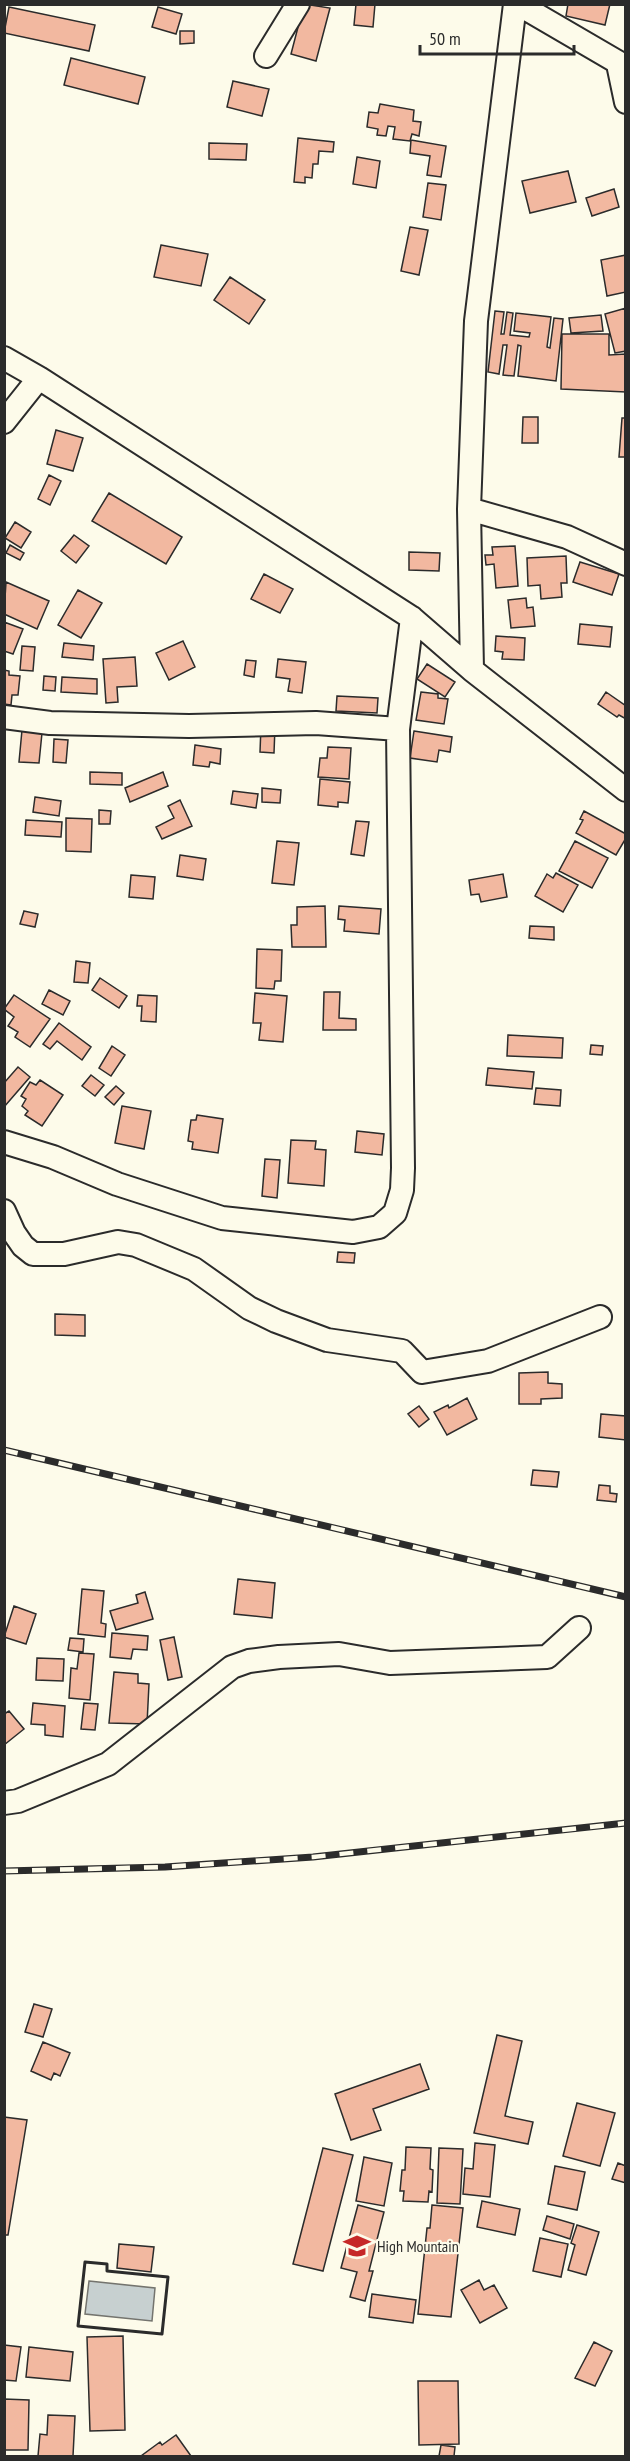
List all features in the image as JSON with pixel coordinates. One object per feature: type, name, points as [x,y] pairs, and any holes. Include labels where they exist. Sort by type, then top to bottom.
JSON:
[{"type":"street","points":[[266,56],[298,4]]},
{"type":"street","points":[[472,670],[469,508],[476,321],[516,4],[622,66],[626,102]]},
{"type":"street","points":[[4,358],[39,378],[412,618],[472,670],[626,790]]},
{"type":"street","points":[[4,422],[39,378]]},
{"type":"street","points":[[469,508],[567,537],[626,564]]},
{"type":"street","points":[[4,1142],[53,1157],[117,1184],[222,1218],[353,1232],[379,1227],[395,1213],[402,1190],[403,1168],[398,729],[412,618]]},
{"type":"street","points":[[4,717],[50,723],[189,726],[316,723],[398,729]]},
{"type":"street","points":[[4,1211],[14,1233],[23,1246],[33,1254],[64,1254],[118,1242],[136,1245],[194,1269],[249,1308],[276,1321],[327,1340],[402,1351],[422,1372],[488,1361],[600,1317]]},
{"type":"street","points":[[4,1803],[18,1801],[108,1764],[232,1667],[249,1661],[339,1653],[390,1663],[547,1657],[579,1628]]},
{"type":"shaded area","points":[[89,2281],[155,2288],[152,2321],[85,2314]]},
{"type":"building","points":[[304,4],[330,8],[316,61],[291,54]]},
{"type":"building","points":[[356,4],[375,4],[373,27],[354,25]]},
{"type":"building","points":[[568,4],[610,4],[605,25],[566,16]]},
{"type":"building","points":[[9,7],[95,25],[89,51],[4,33]]},
{"type":"building","points":[[158,7],[182,14],[176,34],[152,27]]},
{"type":"building","points":[[180,31],[194,31],[194,43],[180,44]]},
{"type":"building","points":[[71,58],[145,77],[138,104],[64,85]]},
{"type":"building","points":[[233,81],[269,89],[262,116],[227,107]]},
{"type":"building","points":[[380,104],[414,110],[413,121],[421,122],[419,136],[412,134],[410,141],[393,139],[395,127],[388,126],[386,136],[377,135],[378,129],[367,127],[369,112],[378,113]]},
{"type":"building","points":[[298,138],[334,142],[333,152],[319,151],[318,164],[313,164],[312,178],[305,177],[305,183],[294,182]]},
{"type":"building","points":[[411,140],[446,146],[441,177],[427,175],[430,156],[410,153]]},
{"type":"building","points":[[209,143],[247,144],[246,160],[209,159]]},
{"type":"building","points":[[357,157],[380,161],[376,188],[353,184]]},
{"type":"building","points":[[568,171],[576,202],[530,213],[522,181]]},
{"type":"building","points":[[428,183],[446,185],[441,220],[423,217]]},
{"type":"building","points":[[614,189],[619,207],[592,216],[586,198]]},
{"type":"building","points":[[410,227],[428,230],[419,275],[401,271]]},
{"type":"building","points":[[161,245],[208,254],[201,286],[154,277]]},
{"type":"building","points":[[626,255],[626,292],[607,296],[601,260]]},
{"type":"building","points":[[230,277],[265,300],[249,324],[214,300]]},
{"type":"building","points":[[626,308],[626,351],[615,353],[605,314]]},
{"type":"building","points":[[495,311],[504,312],[501,334],[504,334],[507,312],[513,313],[510,335],[529,337],[530,333],[514,331],[516,313],[551,317],[547,347],[550,348],[554,318],[563,319],[556,381],[518,376],[521,346],[518,345],[514,376],[503,375],[507,345],[503,345],[499,374],[488,372]]},
{"type":"building","points":[[601,315],[603,331],[571,333],[569,318]]},
{"type":"building","points":[[562,334],[609,334],[609,355],[626,354],[626,392],[561,389]]},
{"type":"building","points":[[523,417],[538,417],[538,443],[522,443]]},
{"type":"building","points":[[622,418],[626,418],[626,457],[619,457]]},
{"type":"building","points":[[56,430],[83,438],[73,471],[47,464]]},
{"type":"building","points":[[49,475],[61,481],[50,505],[38,499]]},
{"type":"building","points":[[109,493],[182,537],[166,564],[92,521]]},
{"type":"building","points":[[15,522],[31,532],[21,548],[5,538]]},
{"type":"building","points":[[74,535],[89,546],[76,563],[61,551]]},
{"type":"building","points":[[10,545],[24,553],[20,560],[6,553]]},
{"type":"building","points":[[515,546],[518,586],[496,588],[494,564],[486,565],[485,555],[493,555],[492,547]]},
{"type":"building","points":[[409,552],[440,553],[439,571],[409,570]]},
{"type":"building","points":[[566,556],[567,583],[561,583],[562,597],[541,599],[540,585],[528,586],[527,558]]},
{"type":"building","points":[[580,562],[619,574],[612,595],[573,582]]},
{"type":"building","points":[[264,574],[293,589],[280,613],[251,599]]},
{"type":"building","points":[[6,582],[49,601],[37,629],[4,614]]},
{"type":"building","points":[[78,590],[102,603],[81,638],[58,625]]},
{"type":"building","points":[[526,598],[527,608],[533,607],[535,626],[511,628],[508,600]]},
{"type":"building","points":[[4,622],[23,629],[13,654],[4,651]]},
{"type":"building","points":[[580,624],[612,627],[610,647],[578,644]]},
{"type":"building","points":[[496,636],[525,638],[524,660],[502,659],[503,652],[495,651]]},
{"type":"building","points":[[183,641],[195,667],[169,680],[156,653]]},
{"type":"building","points":[[64,643],[94,646],[93,660],[62,657]]},
{"type":"building","points":[[22,646],[35,647],[33,671],[20,670]]},
{"type":"building","points":[[135,657],[137,686],[117,687],[118,702],[106,703],[103,659]]},
{"type":"building","points":[[278,659],[306,662],[302,693],[288,691],[290,679],[276,677]]},
{"type":"building","points":[[246,660],[256,661],[254,677],[244,675]]},
{"type":"building","points":[[427,664],[455,682],[445,697],[417,679]]},
{"type":"building","points":[[4,670],[9,671],[9,675],[20,676],[18,695],[12,695],[11,705],[4,704]]},
{"type":"building","points":[[44,676],[56,677],[55,691],[43,690]]},
{"type":"building","points":[[62,677],[97,679],[97,694],[61,692]]},
{"type":"building","points":[[421,692],[438,694],[438,698],[448,699],[444,724],[416,720]]},
{"type":"building","points":[[606,692],[626,706],[626,719],[619,715],[617,717],[598,704]]},
{"type":"building","points":[[337,696],[378,698],[377,713],[336,711]]},
{"type":"building","points":[[261,726],[275,727],[274,753],[260,752]]},
{"type":"building","points":[[22,730],[42,733],[39,763],[19,762]]},
{"type":"building","points":[[414,731],[452,737],[450,752],[439,750],[437,762],[410,758]]},
{"type":"building","points":[[54,739],[68,740],[66,763],[53,762]]},
{"type":"building","points":[[195,745],[221,749],[220,764],[210,762],[209,767],[193,765]]},
{"type":"building","points":[[328,747],[351,748],[349,779],[318,777],[320,758],[327,758]]},
{"type":"building","points":[[90,772],[122,773],[122,785],[90,784]]},
{"type":"building","points":[[163,772],[168,786],[130,802],[125,788]]},
{"type":"building","points":[[320,779],[350,782],[348,803],[338,802],[338,807],[318,805]]},
{"type":"building","points":[[262,788],[281,790],[280,803],[262,802]]},
{"type":"building","points":[[233,791],[258,794],[256,808],[231,804]]},
{"type":"building","points":[[35,797],[61,801],[59,816],[33,812]]},
{"type":"building","points":[[180,800],[192,826],[162,839],[156,827],[174,818],[168,806]]},
{"type":"building","points":[[99,810],[111,811],[110,824],[99,824]]},
{"type":"building","points":[[584,811],[626,834],[616,855],[576,833],[583,820],[580,819]]},
{"type":"building","points":[[66,818],[92,819],[91,852],[66,851]]},
{"type":"building","points":[[26,820],[62,822],[61,837],[25,835]]},
{"type":"building","points":[[356,821],[369,822],[364,856],[351,854]]},
{"type":"building","points":[[277,841],[299,843],[294,885],[272,883]]},
{"type":"building","points":[[575,841],[608,858],[592,888],[559,871]]},
{"type":"building","points":[[180,855],[206,859],[203,880],[177,876]]},
{"type":"building","points":[[556,873],[578,885],[563,912],[535,896],[547,874],[553,878]]},
{"type":"building","points":[[503,874],[507,897],[481,902],[479,894],[471,895],[469,880]]},
{"type":"building","points":[[131,875],[155,877],[153,899],[129,897]]},
{"type":"building","points":[[325,906],[326,947],[292,947],[291,925],[297,925],[297,907]]},
{"type":"building","points":[[339,906],[381,909],[379,934],[344,931],[345,920],[338,919]]},
{"type":"building","points":[[24,911],[38,914],[35,927],[20,924]]},
{"type":"building","points":[[530,926],[554,927],[554,940],[529,938]]},
{"type":"building","points":[[257,949],[282,950],[281,981],[275,981],[274,989],[256,988]]},
{"type":"building","points":[[76,961],[90,963],[88,983],[74,982]]},
{"type":"building","points":[[100,978],[127,996],[119,1008],[92,990]]},
{"type":"building","points":[[49,990],[70,1001],[63,1015],[42,1004]]},
{"type":"building","points":[[324,992],[340,992],[339,1018],[356,1019],[356,1030],[323,1030]]},
{"type":"building","points":[[255,993],[287,996],[283,1042],[259,1040],[261,1023],[253,1023]]},
{"type":"building","points":[[14,995],[50,1019],[30,1047],[15,1037],[18,1032],[8,1026],[14,1017],[4,1009]]},
{"type":"building","points":[[138,995],[157,996],[156,1022],[141,1021],[142,1006],[137,1006]]},
{"type":"building","points":[[59,1023],[91,1047],[82,1060],[57,1041],[50,1049],[43,1044]]},
{"type":"building","points":[[508,1035],[563,1038],[562,1058],[507,1056]]},
{"type":"building","points":[[591,1045],[603,1046],[602,1055],[590,1054]]},
{"type":"building","points":[[112,1046],[125,1055],[111,1076],[99,1068]]},
{"type":"building","points":[[18,1067],[30,1077],[4,1107],[4,1083]]},
{"type":"building","points":[[488,1068],[534,1072],[532,1089],[486,1085]]},
{"type":"building","points":[[91,1075],[104,1085],[95,1096],[82,1086]]},
{"type":"building","points":[[40,1080],[63,1095],[42,1126],[25,1115],[28,1111],[22,1106],[26,1099],[21,1096],[30,1082],[36,1085]]},
{"type":"building","points":[[116,1086],[124,1093],[114,1105],[105,1097]]},
{"type":"building","points":[[536,1088],[561,1090],[560,1106],[534,1104]]},
{"type":"building","points":[[122,1106],[151,1111],[144,1149],[115,1143]]},
{"type":"building","points":[[197,1115],[223,1119],[218,1153],[192,1149],[193,1142],[188,1141],[191,1120],[196,1120]]},
{"type":"building","points":[[357,1131],[384,1134],[382,1155],[355,1152]]},
{"type":"building","points":[[291,1140],[316,1141],[315,1149],[326,1150],[324,1186],[288,1183]]},
{"type":"building","points":[[265,1159],[280,1160],[277,1198],[262,1196]]},
{"type":"building","points":[[338,1252],[355,1253],[354,1263],[337,1262]]},
{"type":"building","points":[[55,1314],[85,1315],[85,1336],[55,1335]]},
{"type":"building","points":[[548,1372],[548,1383],[562,1384],[562,1398],[541,1399],[541,1404],[519,1404],[519,1373]]},
{"type":"building","points":[[467,1398],[477,1419],[447,1435],[434,1412],[448,1405],[449,1408]]},
{"type":"building","points":[[419,1406],[429,1419],[419,1427],[408,1414]]},
{"type":"building","points":[[601,1414],[626,1416],[626,1440],[599,1437]]},
{"type":"building","points":[[533,1470],[559,1472],[557,1487],[531,1485]]},
{"type":"building","points":[[599,1485],[610,1486],[610,1493],[617,1494],[616,1502],[597,1500]]},
{"type":"building","points":[[238,1579],[275,1583],[272,1618],[234,1614]]},
{"type":"building","points":[[82,1589],[104,1591],[101,1623],[106,1624],[105,1637],[78,1634]]},
{"type":"building","points":[[145,1592],[153,1619],[116,1630],[110,1611],[138,1603],[136,1595]]},
{"type":"building","points":[[14,1606],[36,1614],[26,1644],[4,1637]]},
{"type":"building","points":[[112,1633],[148,1636],[147,1650],[133,1649],[131,1659],[110,1657]]},
{"type":"building","points":[[174,1637],[182,1677],[168,1680],[160,1640]]},
{"type":"building","points":[[70,1638],[84,1639],[83,1652],[68,1650]]},
{"type":"building","points":[[79,1653],[94,1654],[90,1700],[69,1698],[71,1668],[77,1669]]},
{"type":"building","points":[[37,1658],[64,1659],[63,1681],[36,1680]]},
{"type":"building","points":[[114,1672],[138,1674],[138,1683],[149,1684],[147,1724],[109,1723]]},
{"type":"building","points":[[33,1703],[65,1706],[63,1737],[45,1735],[45,1725],[31,1724]]},
{"type":"building","points":[[84,1703],[98,1704],[95,1730],[81,1729]]},
{"type":"building","points":[[9,1711],[24,1729],[4,1745],[4,1714]]},
{"type":"building","points":[[34,2004],[52,2009],[43,2037],[25,2032]]},
{"type":"building","points":[[497,2035],[522,2041],[505,2116],[533,2122],[528,2144],[474,2133]]},
{"type":"building","points":[[43,2042],[70,2053],[60,2076],[54,2073],[51,2080],[31,2071]]},
{"type":"building","points":[[420,2064],[429,2089],[373,2109],[381,2130],[351,2140],[335,2094]]},
{"type":"building","points":[[577,2103],[615,2113],[600,2166],[563,2156]]},
{"type":"building","points":[[4,2117],[27,2120],[8,2235],[4,2235]]},
{"type":"building","points":[[475,2143],[495,2145],[490,2197],[463,2194],[465,2168],[473,2169]]},
{"type":"building","points":[[406,2147],[431,2148],[432,2192],[429,2191],[428,2202],[403,2201],[404,2191],[400,2191],[402,2170],[405,2170]]},
{"type":"building","points":[[323,2148],[353,2155],[323,2271],[293,2264]]},
{"type":"building","points":[[439,2148],[463,2149],[460,2204],[437,2203]]},
{"type":"building","points":[[364,2157],[392,2163],[384,2206],[356,2201]]},
{"type":"building","points":[[618,2163],[626,2166],[626,2183],[612,2179]]},
{"type":"building","points":[[555,2166],[585,2172],[577,2210],[548,2204]]},
{"type":"building","points":[[482,2201],[520,2209],[515,2235],[477,2227]]},
{"type":"building","points":[[358,2205],[384,2212],[369,2271],[373,2271],[365,2301],[350,2297],[357,2272],[341,2268]]},
{"type":"building","points":[[432,2205],[463,2208],[451,2317],[418,2314],[427,2228],[430,2228]]},
{"type":"building","points":[[547,2216],[574,2224],[570,2239],[543,2230]]},
{"type":"building","points":[[577,2225],[599,2232],[586,2275],[568,2270],[575,2245],[571,2243]]},
{"type":"building","points":[[540,2238],[568,2244],[561,2277],[533,2271]]},
{"type":"building","points":[[119,2244],[154,2247],[151,2272],[117,2268]]},
{"type":"building","points":[[479,2280],[484,2290],[494,2285],[507,2308],[480,2323],[461,2290]]},
{"type":"building","points":[[372,2294],[416,2300],[413,2323],[369,2317]]},
{"type":"building","points":[[123,2336],[125,2430],[90,2431],[87,2337]]},
{"type":"building","points":[[594,2342],[612,2351],[595,2386],[575,2378]]},
{"type":"building","points":[[4,2345],[21,2347],[16,2381],[4,2380]]},
{"type":"building","points":[[29,2347],[73,2352],[70,2381],[26,2377]]},
{"type":"building","points":[[418,2381],[458,2381],[459,2444],[419,2445]]},
{"type":"building","points":[[4,2399],[29,2400],[28,2450],[4,2450]]},
{"type":"building","points":[[48,2415],[75,2416],[73,2456],[38,2456],[40,2434],[47,2435]]},
{"type":"building","points":[[176,2435],[191,2456],[141,2456],[160,2442],[162,2445]]},
{"type":"building","points":[[441,2445],[455,2447],[454,2456],[439,2456]]},
{"type":"railway","points":[[4,1450],[626,1597]]},
{"type":"railway","points":[[4,1871],[165,1867],[313,1857],[626,1823]]},
{"type":"wall","points":[[85,2262],[107,2264],[107,2271],[168,2277],[162,2334],[78,2326],[85,2262]]},
{"type":"place","name":"High Mountain","points":[[357,2246]]}]
